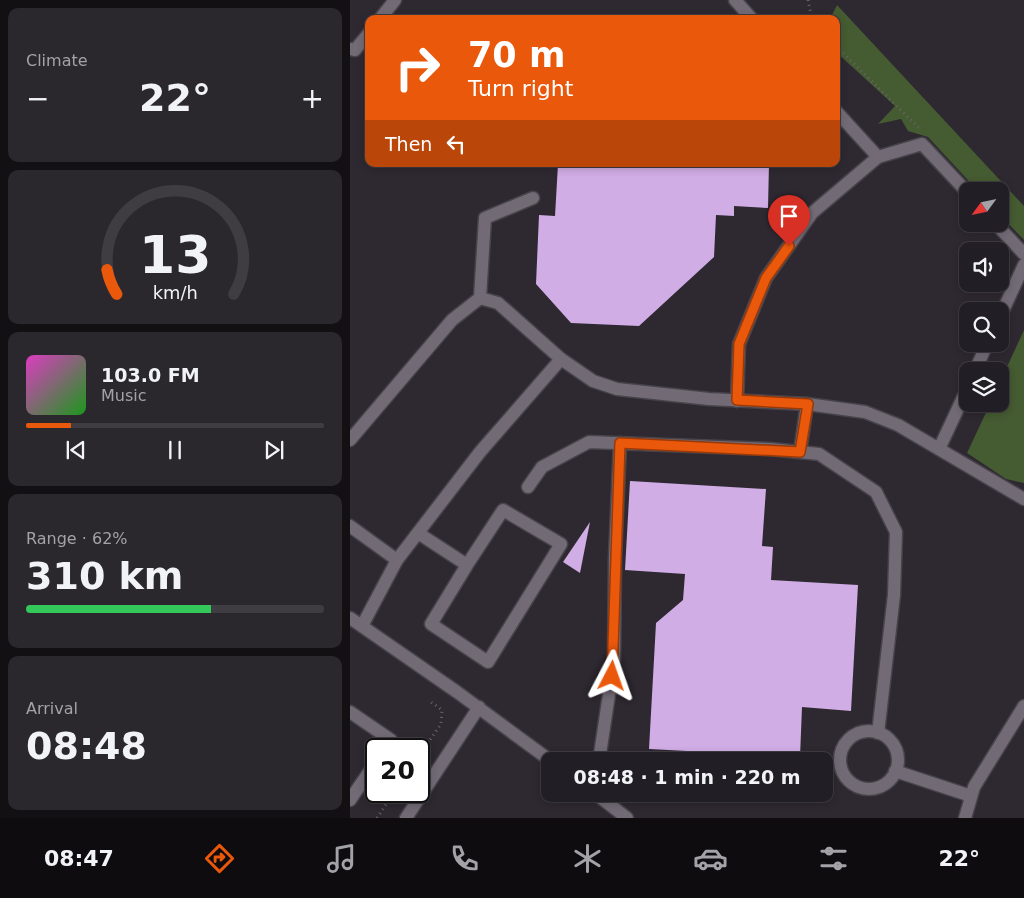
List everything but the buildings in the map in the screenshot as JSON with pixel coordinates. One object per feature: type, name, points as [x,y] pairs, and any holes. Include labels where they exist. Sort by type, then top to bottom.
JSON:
[{"type":"street","points":[[383,15],[395,0]]},
{"type":"street","points":[[735,0],[748,15]]},
{"type":"street","points":[[350,49],[355,50],[365,37]]},
{"type":"street","points":[[840,115],[878,157]]},
{"type":"street","points":[[737,400],[739,344],[766,278],[812,213],[878,157],[922,144],[959,183]]},
{"type":"street","points":[[350,440],[452,320],[480,298],[485,218],[534,198]]},
{"type":"street","points":[[1003,232],[1024,254]]},
{"type":"street","points":[[1007,302],[1024,265]]},
{"type":"street","points":[[480,298],[498,303],[561,360],[593,381],[617,389],[737,400],[808,404],[865,412],[898,425],[1024,499]]},
{"type":"street","points":[[362,626],[397,560],[480,452],[561,360]]},
{"type":"street","points":[[800,452],[808,404]]},
{"type":"street","points":[[939,449],[959,406]]},
{"type":"street","points":[[528,487],[542,467],[589,442],[819,454],[876,492],[896,532],[894,595],[878,733]]},
{"type":"street","points":[[600,752],[614,662],[615,557],[620,443]]},
{"type":"street","points":[[503,510],[561,544],[488,662],[430,624],[467,565],[503,510]]},
{"type":"street","points":[[350,526],[397,560]]},
{"type":"street","points":[[418,533],[467,565]]},
{"type":"street","points":[[350,618],[478,707],[541,754]]},
{"type":"street","points":[[966,818],[974,787],[1024,706]]},
{"type":"street","points":[[406,818],[478,707]]},
{"type":"street","points":[[350,712],[389,738]]},
{"type":"street","points":[[873,730],[891,740],[899,759],[895,771],[892,779],[875,790],[854,786],[841,771],[840,750],[853,734],[873,730]]},
{"type":"street","points":[[895,771],[971,796]]},
{"type":"street","points":[[350,800],[365,778]]},
{"type":"street","points":[[606,802],[627,818]]},
{"type":"path","points":[[808,0],[811,15]]},
{"type":"path","points":[[840,50],[922,132]]},
{"type":"path","points":[[428,700],[442,710],[441,724],[430,740]]},
{"type":"path","points":[[377,818],[387,803]]},
{"type":"green space","points":[[837,5],[1002,182],[970,182],[928,137],[908,131],[901,119],[878,124],[895,106],[840,56],[840,15],[832,15]]},
{"type":"green space","points":[[1009,190],[1024,206],[1024,240],[1009,224]]},
{"type":"green space","points":[[1024,330],[1024,483],[1006,479],[967,453],[986,412],[1009,412],[1009,362]]},
{"type":"route","points":[[612,676],[614,662],[615,557],[620,443],[800,452],[808,404],[737,400],[739,344],[766,278],[789,246]]}]
